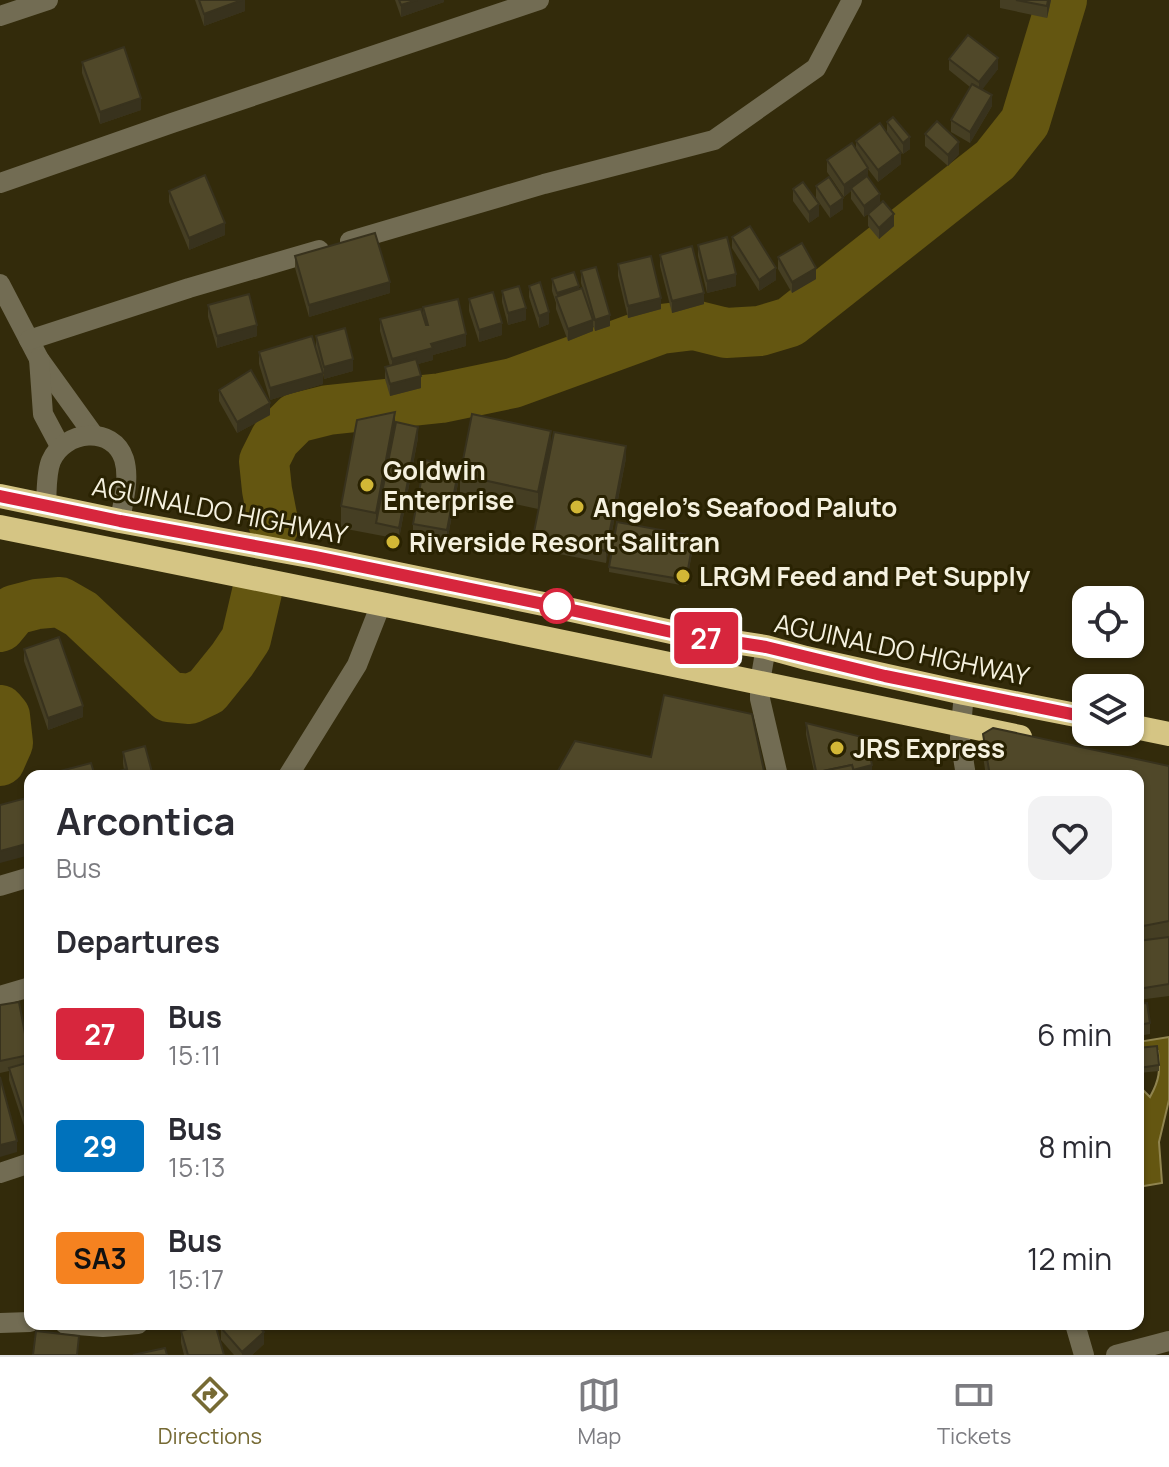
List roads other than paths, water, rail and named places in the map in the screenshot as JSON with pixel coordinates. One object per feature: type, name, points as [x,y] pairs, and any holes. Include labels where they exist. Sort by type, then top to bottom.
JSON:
[{"type":"highway","name":"AGUINALDO HIGHWAY","points":[[0,496],[315,557],[676,633],[766,647],[964,693],[1072,714]]},
{"type":"highway","points":[[0,527],[1038,741]]},
{"type":"highway","points":[[1144,729],[1169,734]]},
{"type":"street","points":[[0,16],[48,0]]},
{"type":"street","points":[[0,183],[539,0]]},
{"type":"street","points":[[29,340],[189,288],[529,188],[714,140],[816,68],[852,0]]},
{"type":"street","points":[[0,284],[39,359],[93,434]]},
{"type":"street","points":[[39,359],[43,414],[60,446]]},
{"type":"street","points":[[46,504],[50,462],[60,446],[76,436],[93,434],[112,442],[124,457],[127,480],[120,521]]},
{"type":"street","points":[[292,770],[357,665],[381,604]]},
{"type":"street","points":[[766,647],[760,699],[777,770]]},
{"type":"street","points":[[964,693],[960,738],[965,770]]},
{"type":"street","points":[[0,886],[24,879]]},
{"type":"street","points":[[0,996],[24,989]]},
{"type":"street","points":[[0,1173],[24,1165]]},
{"type":"street","points":[[0,1323],[24,1322]]},
{"type":"street","points":[[1077,1330],[1084,1355]]},
{"type":"street","points":[[1116,1355],[1169,1341]]},
{"type":"waterway","points":[[274,526],[264,461],[275,439],[296,418],[328,410],[441,398],[513,383],[661,329],[694,325],[726,333],[760,331],[790,322],[995,160],[1025,122],[1062,0]]},
{"type":"waterway","points":[[0,627],[14,610],[60,602],[81,614],[169,697],[190,699],[207,691],[246,639],[257,592]]},
{"type":"waterway","points":[[0,710],[5,716],[8,743],[0,761]]},
{"type":"place","name":"Goldwin Enterprise","points":[[367,485]]},
{"type":"place","name":"Angelo's Seafood Paluto","points":[[577,507]]},
{"type":"place","name":"Riverside Resort Salitran","points":[[393,542]]},
{"type":"place","name":"LRGM Feed and Pet Supply","points":[[683,576]]},
{"type":"place","name":"JRS Express","points":[[837,748]]}]
